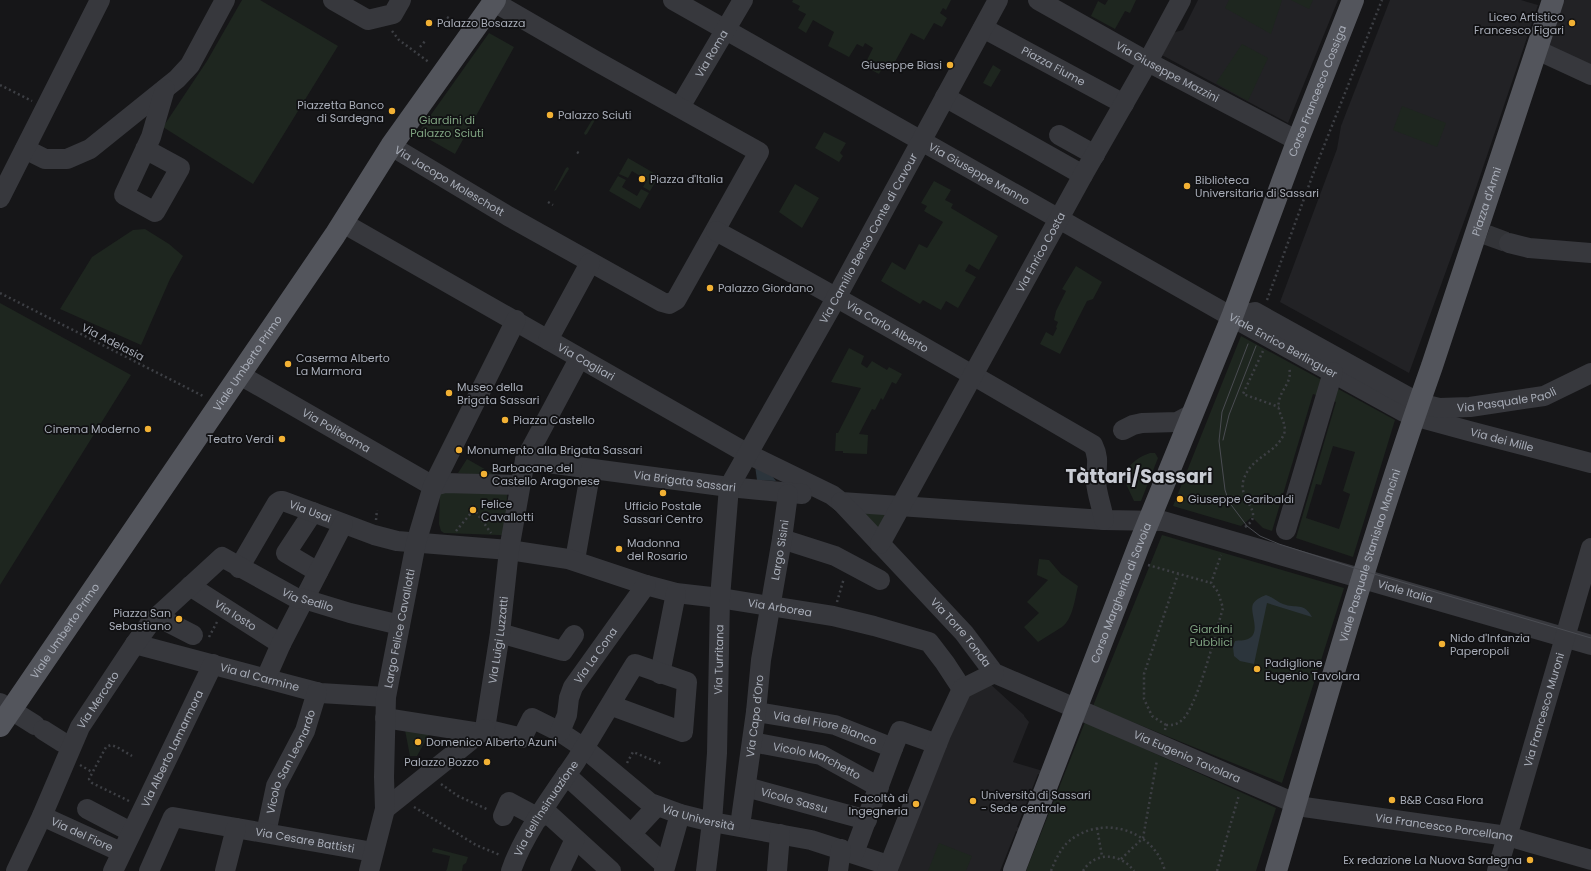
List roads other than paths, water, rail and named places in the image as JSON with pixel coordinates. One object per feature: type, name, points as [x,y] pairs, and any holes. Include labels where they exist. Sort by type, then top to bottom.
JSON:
[{"type":"main road","name":"Corso Francesco Cossiga","points":[[1232,317],[1353,0]]},
{"type":"main road","name":"Piazza d'Armi","points":[[1417,409],[1482,233],[1553,0]]},
{"type":"main road","name":"Viale Umberto Primo","points":[[4,713],[240,375],[343,223],[391,146],[494,1]]},
{"type":"main road","name":"Corso Margherita di Savoia","points":[[1014,871],[1077,709],[1142,554],[1149,521],[1176,450],[1232,317]]},
{"type":"main road","name":"Viale Pasquale Stanislao Mancini","points":[[1276,871],[1362,578],[1417,409]]},
{"type":"street","points":[[0,198],[100,0]]},
{"type":"street","points":[[25,149],[45,159],[67,159],[90,149],[177,79],[190,65],[225,0]]},
{"type":"street","points":[[333,0],[368,20],[393,14],[401,0]]},
{"type":"street","name":"Via Giuseppe Manno","points":[[673,0],[1232,317]]},
{"type":"street","name":"Via Roma","points":[[680,107],[743,0]]},
{"type":"street","name":"Via Camillo Benso Conte di Cavour","points":[[748,454],[837,296],[998,0]]},
{"type":"street","name":"Via Giuseppe Mazzini","points":[[1038,0],[1148,62],[1298,141]]},
{"type":"street","name":"Via Enrico Costa","points":[[902,506],[1083,175],[1148,62],[1181,0]]},
{"type":"street","points":[[494,1],[607,67],[759,152],[676,300],[669,304],[662,302],[590,263],[548,340]]},
{"type":"street","name":"Piazza Fiume","points":[[982,28],[1124,104]]},
{"type":"street","points":[[1537,50],[1591,75]]},
{"type":"street","points":[[145,149],[151,137],[165,89]]},
{"type":"street","points":[[944,97],[1083,175]]},
{"type":"street","points":[[978,104],[1007,121],[1017,138]]},
{"type":"street","points":[[1059,135],[1095,155]]},
{"type":"street","name":"Via Jacopo Moleschott","points":[[391,146],[590,263]]},
{"type":"street","name":"Via Cagliari","points":[[343,223],[516,320],[580,359],[748,454],[837,499]]},
{"type":"street","name":"Via Carlo Alberto","points":[[716,231],[837,296],[974,374],[1093,445],[1097,453],[1098,460],[1096,482],[1104,520]]},
{"type":"street","points":[[1509,243],[1529,248],[1591,253]]},
{"type":"street","name":"Viale Enrico Berlinguer","points":[[1232,317],[1254,312],[1417,409]]},
{"type":"street","name":"Viale Enrico Berlinguer","points":[[1232,317],[1333,372],[1417,409]]},
{"type":"street","points":[[516,320],[439,485],[416,543],[509,550],[512,483],[526,460],[580,359]]},
{"type":"street","points":[[1286,530],[1333,372]]},
{"type":"street","name":"Via Pasquale Paoli","points":[[1417,409],[1470,407],[1544,396],[1591,374]]},
{"type":"street","name":"Via Politeama","points":[[240,375],[439,485]]},
{"type":"street","points":[[1469,431],[1463,419],[1466,411],[1470,407]]},
{"type":"street","name":"Via dei Mille","points":[[1417,409],[1469,431],[1591,463]]},
{"type":"street","points":[[1123,430],[1133,425],[1142,423],[1177,422],[1192,414]]},
{"type":"street","points":[[1160,422],[1168,427],[1172,434],[1176,450]]},
{"type":"street","name":"Via Turritana","points":[[706,871],[712,822],[717,753],[720,598],[729,487],[748,454]]},
{"type":"street","points":[[439,485],[460,455]]},
{"type":"street","name":"Via Brigata Sassari","points":[[526,460],[729,487],[902,506],[1104,520]]},
{"type":"street","points":[[575,560],[591,469]]},
{"type":"street","points":[[439,485],[512,483]]},
{"type":"street","name":"Largo Sisini","points":[[771,606],[788,494]]},
{"type":"street","points":[[837,499],[880,544],[902,506]]},
{"type":"street","name":"Via Usai","points":[[230,562],[280,500],[374,535],[397,541],[416,543]]},
{"type":"street","points":[[313,512],[286,553],[318,572]]},
{"type":"street","points":[[1104,520],[1121,527],[1142,554]]},
{"type":"street","name":"Viale Italia","points":[[1104,520],[1163,521],[1591,645]]},
{"type":"street","points":[[266,678],[281,644],[342,524]]},
{"type":"street","points":[[782,539],[835,556],[880,580]]},
{"type":"street","name":"Largo Felice Cavallotti","points":[[369,871],[373,852],[392,803],[385,710],[416,543]]},
{"type":"street","name":"Via Torre Tonda","points":[[880,544],[964,633],[990,675],[1077,709]]},
{"type":"street","name":"Via Francesco Muroni","points":[[1497,871],[1591,548]]},
{"type":"street","name":"Via Arborea","points":[[509,550],[575,560],[646,585],[676,593],[720,598],[833,616],[929,642],[962,689]]},
{"type":"street","name":"Via Luigi Luzzatti","points":[[483,731],[500,633],[509,550]]},
{"type":"street","name":"Via Mercato","points":[[16,871],[42,816],[68,746],[135,644],[150,623],[190,586],[230,562]]},
{"type":"street","name":"Via Sedilo","points":[[230,562],[296,598],[400,625]]},
{"type":"street","name":"Via La Cona","points":[[560,732],[567,715],[569,698],[573,686],[646,585]]},
{"type":"street","name":"Via Iosto","points":[[190,586],[281,644]]},
{"type":"street","points":[[610,705],[684,732],[687,682],[660,674],[676,593]]},
{"type":"street","name":"Via Capo d'Oro","points":[[740,826],[756,712],[761,660],[771,606]]},
{"type":"street","points":[[158,616],[194,635]]},
{"type":"street","points":[[500,633],[563,651],[574,635]]},
{"type":"street","name":"Via al Carmine","points":[[135,644],[385,710],[483,731],[522,738],[532,718]]},
{"type":"street","name":"Via Alberto Lamarmora","points":[[113,871],[213,664]]},
{"type":"street","name":"Via dell'Insinuazione","points":[[513,866],[528,834],[584,748],[635,664],[660,674]]},
{"type":"street","points":[[887,868],[939,739],[962,689],[990,675]]},
{"type":"street","name":"Vicolo San Leonardo","points":[[266,833],[276,786],[305,731],[317,692]]},
{"type":"street","name":"Via Eugenio Tavolara","points":[[1077,709],[1296,803]]},
{"type":"street","name":"Via del Fiore Bianco","points":[[756,712],[835,725],[892,748]]},
{"type":"street","points":[[4,713],[39,727],[68,746]]},
{"type":"street","name":"Via Università","points":[[532,718],[560,732],[584,748],[650,803],[657,806],[680,814],[712,822],[811,840],[848,851],[887,868]]},
{"type":"street","points":[[392,803],[483,731]]},
{"type":"street","points":[[838,871],[867,820],[892,748],[900,731],[939,739]]},
{"type":"street","name":"Vicolo Marchetto","points":[[752,742],[821,755],[879,787]]},
{"type":"street","points":[[566,775],[631,834],[665,868],[680,814]]},
{"type":"street","name":"Vicolo Sassu","points":[[746,787],[867,820]]},
{"type":"street","points":[[503,816],[509,802],[541,814],[575,839],[611,871]]},
{"type":"street","name":"Via Francesco Porcellana","points":[[1296,803],[1308,808],[1507,836],[1591,860]]},
{"type":"street","points":[[631,834],[657,806]]},
{"type":"street","points":[[87,809],[131,832]]},
{"type":"street","name":"Via del Fiore","points":[[42,816],[121,852]]},
{"type":"street","name":"Via Cesare Battisti","points":[[149,871],[173,816],[373,852]]},
{"type":"street","points":[[224,871],[236,828]]},
{"type":"street","points":[[777,871],[780,834]]},
{"type":"street","points":[[560,871],[575,839]]},
{"type":"tunnel","points":[[1487,235],[1509,243]]},
{"type":"tram line","points":[[1248,344],[1222,412],[1219,441],[1225,490],[1229,502],[1247,526],[1260,536],[1279,544],[1364,571],[1591,638]]},
{"type":"tram line","points":[[1223,440],[1229,415],[1256,346]]},
{"type":"place","name":"Palazzo Bosazza","points":[[429,23]]},
{"type":"place","name":"Liceo Artistico Francesco Figari","points":[[1572,23]]},
{"type":"place","name":"Giuseppe Biasi","points":[[950,65]]},
{"type":"place","name":"Piazzetta Banco di Sardegna","points":[[392,111]]},
{"type":"place","name":"Palazzo Sciuti","points":[[550,115]]},
{"type":"place","name":"Piazza d'Italia","points":[[642,179]]},
{"type":"place","name":"Biblioteca Universitaria di Sassari","points":[[1187,186]]},
{"type":"place","name":"Palazzo Giordano","points":[[710,288]]},
{"type":"place","name":"Caserma Alberto La Marmora","points":[[288,364]]},
{"type":"place","name":"Museo della Brigata Sassari","points":[[449,393]]},
{"type":"place","name":"Piazza Castello","points":[[505,420]]},
{"type":"place","name":"Cinema Moderno","points":[[148,429]]},
{"type":"place","name":"Teatro Verdi","points":[[282,439]]},
{"type":"place","name":"Monumento alla Brigata Sassari","points":[[459,450]]},
{"type":"place","name":"Barbacane del Castello Aragonese","points":[[484,474]]},
{"type":"place","name":"Ufficio Postale Sassari Centro","points":[[663,493]]},
{"type":"place","name":"Giuseppe Garibaldi","points":[[1180,499]]},
{"type":"place","name":"Felice Cavallotti","points":[[473,510]]},
{"type":"place","name":"Madonna del Rosario","points":[[619,549]]},
{"type":"place","name":"Piazza San Sebastiano","points":[[179,619]]},
{"type":"place","name":"Nido d'Infanzia Paperopoli","points":[[1442,644]]},
{"type":"place","name":"Padiglione Eugenio Tavolara","points":[[1257,669]]},
{"type":"place","name":"Domenico Alberto Azuni","points":[[418,742]]},
{"type":"place","name":"Palazzo Bozzo","points":[[487,762]]},
{"type":"place","name":"B&B Casa Flora","points":[[1392,800]]},
{"type":"place","name":"Università di Sassari - Sede centrale","points":[[973,801]]},
{"type":"place","name":"Facoltà di Ingegneria","points":[[916,804]]},
{"type":"place","name":"Ex redazione La Nuova Sardegna","points":[[1530,860]]},
{"type":"district","name":"Tàttari/Sassari","points":[[1139,476]]},
{"type":"park label","name":"Giardini di Palazzo Sciuti","points":[[447,126]]},
{"type":"park label","name":"Giardini Pubblici","points":[[1211,635]]}]
